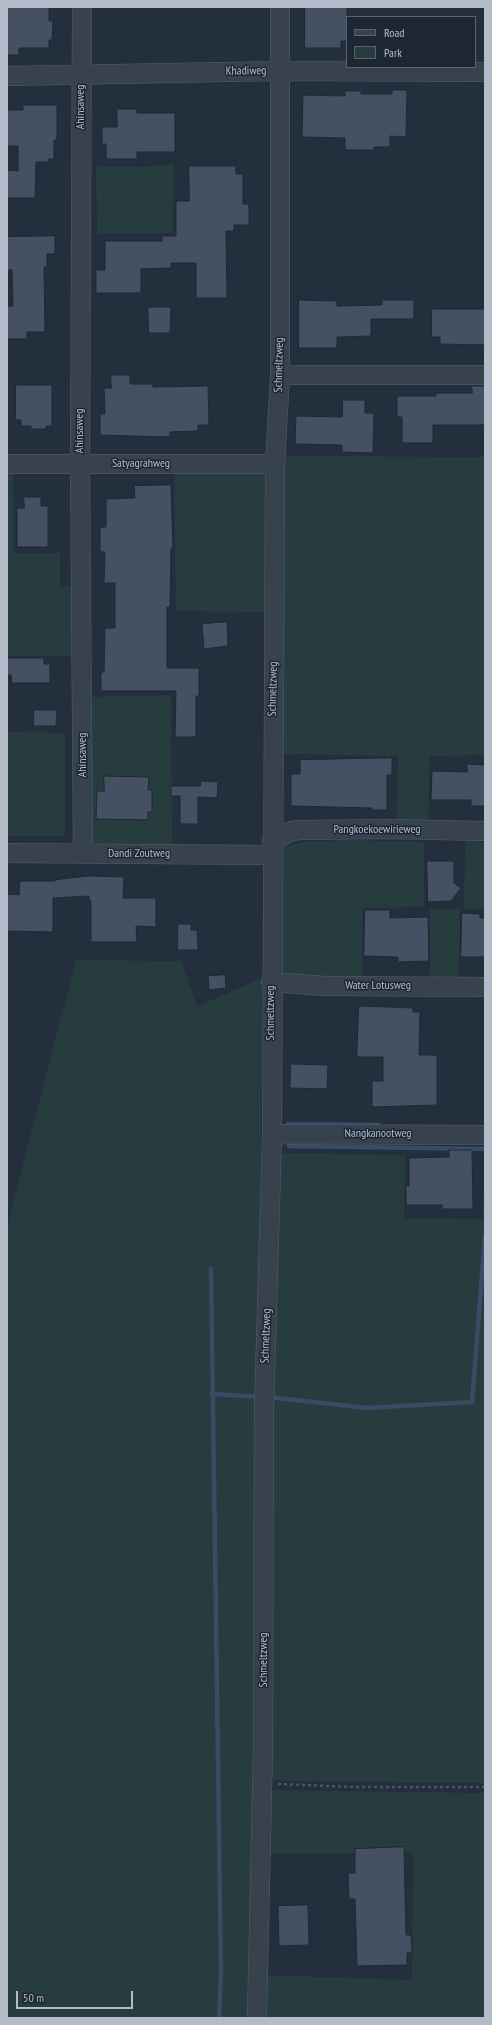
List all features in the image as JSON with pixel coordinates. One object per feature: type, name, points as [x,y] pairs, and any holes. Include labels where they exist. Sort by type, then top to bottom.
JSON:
[{"type":"street","name":"Ahinsaweg","points":[[82,7],[80,464],[83,854]]},
{"type":"street","name":"Schmeltzweg","points":[[257,2018],[263,1783],[264,1384],[272,1134],[271,982],[275,464],[280,375],[280,7]]},
{"type":"street","name":"Khadiweg","points":[[7,76],[81,76],[279,71],[485,72]]},
{"type":"street","points":[[280,375],[485,375]]},
{"type":"street","name":"Satyagrahweg","points":[[7,464],[275,464]]},
{"type":"street","name":"Pangkoekoewirieweg","points":[[272,848],[292,831],[300,830],[387,829],[485,831]]},
{"type":"street","name":"Dandi Zoutweg","points":[[7,853],[83,854],[272,848]]},
{"type":"street","name":"Water Lotusweg","points":[[271,982],[325,986],[485,987]]},
{"type":"street","name":"Nangkanootweg","points":[[272,1134],[485,1135]]},
{"type":"path","points":[[263,1783],[354,1787],[485,1787]]},
{"type":"green space","points":[[174,164],[173,233],[97,234],[96,166],[140,167]]},
{"type":"green space","points":[[282,456],[485,457],[485,755],[430,756],[428,831],[396,831],[398,756],[278,754]]},
{"type":"green space","points":[[7,470],[13,470],[14,553],[60,553],[60,586],[75,586],[76,656],[7,656]]},
{"type":"green space","points":[[174,470],[264,472],[269,478],[268,612],[176,611]]},
{"type":"green space","points":[[171,695],[172,848],[91,845],[86,697]]},
{"type":"green space","points":[[7,732],[65,733],[65,836],[7,836]]},
{"type":"green space","points":[[348,840],[424,842],[424,907],[363,908],[362,979],[285,974],[280,967],[278,848],[302,842]]},
{"type":"green space","points":[[465,841],[485,842],[485,909],[464,909]]},
{"type":"green space","points":[[430,909],[460,909],[459,981],[430,981]]},
{"type":"green space","points":[[76,960],[181,961],[197,1006],[263,978],[251,2018],[7,2018],[7,1226]]},
{"type":"green space","points":[[275,1153],[405,1155],[404,1218],[483,1219],[485,1156],[485,1783],[282,1781],[273,1779],[269,1773]]},
{"type":"green space","points":[[269,1790],[485,1793],[485,2018],[263,2018],[264,1975],[412,1980],[413,1853],[268,1854]]},
{"type":"building","points":[[7,7],[49,7],[49,21],[53,21],[52,40],[49,40],[49,48],[19,48],[19,55],[7,55]]},
{"type":"building","points":[[305,7],[347,7],[346,41],[341,41],[341,48],[305,48]]},
{"type":"building","points":[[392,90],[407,90],[406,137],[390,136],[390,147],[374,147],[374,150],[345,150],[345,138],[302,137],[303,95],[345,96],[345,91],[361,91],[361,94],[392,94]]},
{"type":"building","points":[[23,105],[57,105],[57,140],[54,140],[54,159],[48,159],[48,162],[36,162],[35,198],[7,198],[7,170],[18,171],[18,146],[7,146],[7,110],[23,110]]},
{"type":"building","points":[[117,109],[137,109],[137,113],[175,113],[175,152],[137,152],[137,159],[106,159],[106,144],[102,144],[102,127],[117,127]]},
{"type":"building","points":[[189,166],[236,166],[236,174],[243,174],[243,204],[249,204],[249,225],[234,225],[234,231],[226,231],[227,298],[196,298],[196,263],[171,263],[171,268],[141,269],[141,293],[96,293],[96,270],[105,270],[105,241],[162,241],[162,236],[176,236],[176,201],[189,201]]},
{"type":"building","points":[[55,236],[55,254],[47,254],[47,267],[44,267],[45,332],[27,332],[27,339],[7,339],[7,306],[13,306],[12,270],[7,270],[7,237]]},
{"type":"building","points":[[299,300],[337,301],[337,306],[382,305],[382,300],[414,300],[414,319],[371,319],[371,336],[337,337],[337,348],[299,348]]},
{"type":"building","points":[[148,307],[171,307],[170,333],[149,333]]},
{"type":"building","points":[[432,309],[485,309],[485,345],[440,344],[440,337],[432,337]]},
{"type":"building","points":[[111,375],[130,375],[130,384],[153,384],[153,387],[208,386],[209,425],[198,425],[198,431],[170,432],[170,437],[100,435],[100,414],[105,414],[104,388],[111,388]]},
{"type":"building","points":[[16,385],[52,385],[52,426],[46,426],[46,429],[31,429],[31,426],[21,426],[21,420],[16,420]]},
{"type":"building","points":[[472,386],[484,386],[485,389],[485,425],[433,425],[433,443],[402,443],[402,417],[397,417],[397,396],[436,396],[436,393],[472,393]]},
{"type":"building","points":[[343,400],[365,400],[365,413],[374,413],[373,453],[342,452],[342,445],[295,444],[296,416],[342,417]]},
{"type":"building","points":[[171,485],[173,548],[171,549],[170,607],[167,607],[167,668],[199,668],[199,696],[196,696],[196,737],[175,737],[176,691],[101,691],[101,672],[104,672],[105,628],[115,628],[115,583],[104,583],[105,552],[100,552],[100,527],[106,527],[106,499],[135,498],[134,486]]},
{"type":"building","points":[[24,497],[41,497],[41,506],[48,506],[48,547],[17,547],[17,508],[24,508]]},
{"type":"building","points":[[227,622],[228,646],[204,649],[202,624]]},
{"type":"building","points":[[7,658],[44,658],[44,664],[50,664],[50,683],[12,683],[11,675],[7,675]]},
{"type":"building","points":[[34,710],[57,710],[56,726],[34,726]]},
{"type":"building","points":[[392,758],[392,775],[387,775],[387,810],[372,810],[372,808],[291,806],[291,774],[300,774],[300,760]]},
{"type":"building","points":[[467,764],[485,765],[485,806],[471,806],[471,800],[431,800],[432,771],[467,772]]},
{"type":"building","points":[[104,776],[149,777],[148,790],[152,790],[152,812],[148,812],[148,820],[96,819],[97,791],[104,791]]},
{"type":"building","points":[[201,781],[218,782],[217,798],[198,797],[198,824],[180,824],[180,796],[171,796],[171,786],[200,786]]},
{"type":"building","points":[[427,861],[454,861],[454,883],[461,888],[451,901],[428,902]]},
{"type":"building","points":[[89,876],[124,877],[123,898],[156,898],[156,927],[136,926],[137,942],[91,942],[91,901],[89,901],[89,896],[53,898],[53,932],[7,931],[7,894],[19,895],[20,881],[55,881]]},
{"type":"building","points":[[365,910],[390,910],[390,918],[428,917],[429,961],[398,962],[398,957],[364,956]]},
{"type":"building","points":[[462,913],[480,914],[480,918],[485,918],[485,957],[461,957]]},
{"type":"building","points":[[178,924],[191,924],[191,930],[197,930],[198,950],[178,950]]},
{"type":"building","points":[[225,975],[226,988],[209,990],[208,976]]},
{"type":"building","points":[[359,1006],[413,1008],[413,1012],[420,1012],[419,1055],[437,1055],[437,1105],[372,1107],[372,1081],[383,1081],[383,1057],[357,1057]]},
{"type":"building","points":[[291,1064],[328,1065],[327,1089],[290,1088]]},
{"type":"building","points":[[449,1150],[472,1150],[473,1209],[442,1209],[442,1205],[406,1205],[406,1186],[409,1186],[409,1158],[449,1157]]},
{"type":"building","points":[[404,1847],[406,1935],[411,1935],[412,1953],[407,1953],[407,1965],[357,1966],[355,1899],[349,1899],[348,1873],[355,1873],[355,1849]]},
{"type":"building","points":[[308,1905],[309,1945],[279,1946],[278,1906]]},
{"type":"waterway","points":[[288,1124],[379,1125]]},
{"type":"waterway","points":[[289,1146],[485,1149]]},
{"type":"waterway","points":[[268,1397],[367,1408],[472,1402],[485,1236]]},
{"type":"waterway","points":[[211,1269],[221,1972],[219,2018]]},
{"type":"waterway","points":[[212,1394],[261,1397]]}]
